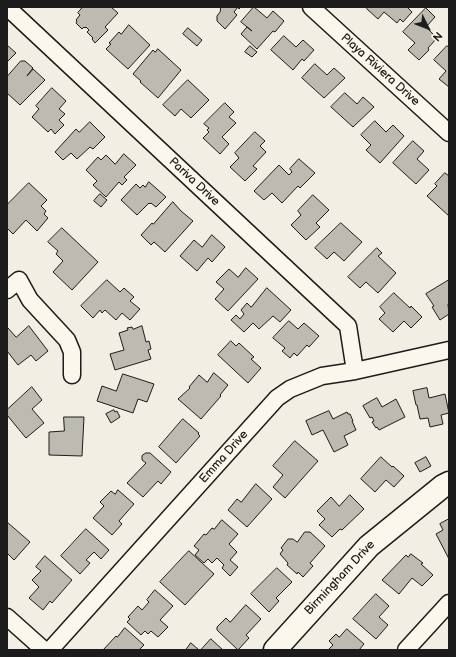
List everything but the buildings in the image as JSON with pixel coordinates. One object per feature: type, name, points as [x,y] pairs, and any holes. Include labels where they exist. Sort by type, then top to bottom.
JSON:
[{"type":"main road","name":"Birmingham Drive","points":[[275,650],[369,546],[443,486],[449,483]]},
{"type":"street","name":"Pariva Drive","points":[[7,7],[348,326],[355,371]]},
{"type":"street","name":"Playa Riviera Drive","points":[[311,7],[449,133]]},
{"type":"street","points":[[7,290],[19,280],[30,300],[67,340],[72,352],[72,375]]},
{"type":"street","name":"Emma Drive","points":[[50,650],[277,398],[290,389],[322,376],[355,371],[449,350]]},
{"type":"street","points":[[406,650],[448,605]]},
{"type":"street","points":[[7,617],[44,650]]}]
